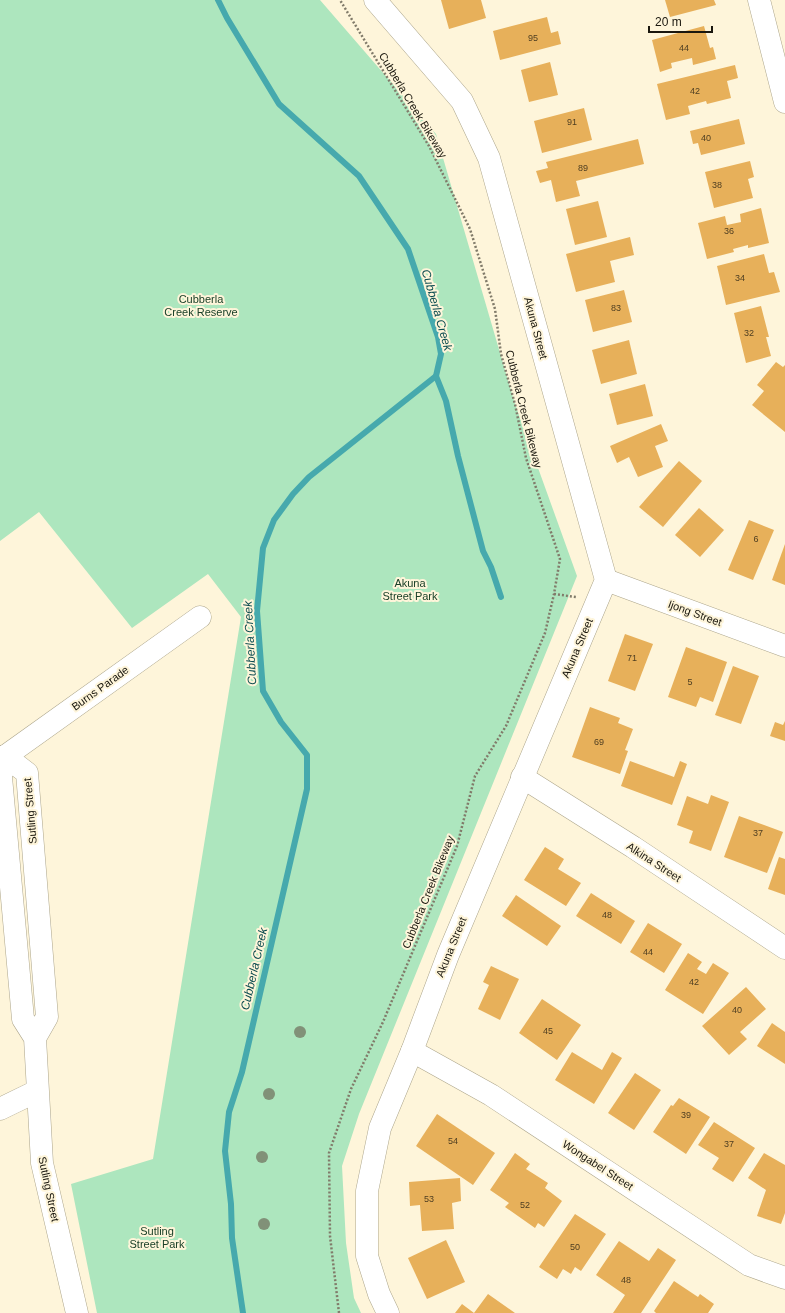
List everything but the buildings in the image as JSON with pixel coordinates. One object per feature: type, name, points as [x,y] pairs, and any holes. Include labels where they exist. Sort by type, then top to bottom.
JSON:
[{"type":"street","points":[[760,0],[785,102]]},
{"type":"street","name":"Akuna Street","points":[[377,1],[462,101],[489,158],[606,580],[448,954],[412,1051],[380,1128],[366,1191],[367,1256],[379,1294],[388,1313]]},
{"type":"street","name":"Ijong Street","points":[[606,580],[785,646]]},
{"type":"street","name":"Burns Parade","points":[[3,758],[200,617]]},
{"type":"street","name":"Sutling Street","points":[[3,758],[2,777],[23,1019],[35,1038],[42,1163],[77,1313]]},
{"type":"street","name":"Alkina Street","points":[[522,777],[785,948]]},
{"type":"street","name":"Wongabel Street","points":[[412,1051],[491,1095],[748,1265],[785,1278]]},
{"type":"street","points":[[0,1109],[37,1091]]},
{"type":"path","name":"Cubberla Creek Bikeway","points":[[339,1313],[330,1236],[329,1153],[351,1088],[383,1022],[457,846],[475,776],[506,726],[545,633],[560,560],[526,458],[515,404],[501,354],[494,308],[470,229],[430,146],[340,0]]},
{"type":"path","points":[[554,594],[581,597]]},
{"type":"green space","points":[[0,0],[320,0],[436,134],[515,404],[577,576],[359,1114],[342,1166],[346,1243],[354,1298],[361,1313],[97,1313],[71,1184],[153,1159],[241,617],[208,574],[132,628],[39,512],[0,541]]},
{"type":"waterway","name":"Cubberla Creek","points":[[218,0],[227,18],[279,104],[359,176],[408,249],[438,337],[441,354],[436,376],[309,477],[293,494],[274,520],[263,548],[257,611],[263,691],[281,722],[307,755],[307,789],[242,1072],[229,1112],[225,1151],[231,1204],[232,1238],[243,1313]]},
{"type":"waterway","points":[[436,376],[446,401],[458,456],[483,551],[491,567],[501,597]]},
{"type":"park label","name":"Cubberla Creek Reserve","points":[[201,305]]},
{"type":"park label","name":"Akuna Street Park","points":[[410,589]]},
{"type":"park label","name":"Sutling Street Park","points":[[157,1237]]}]
